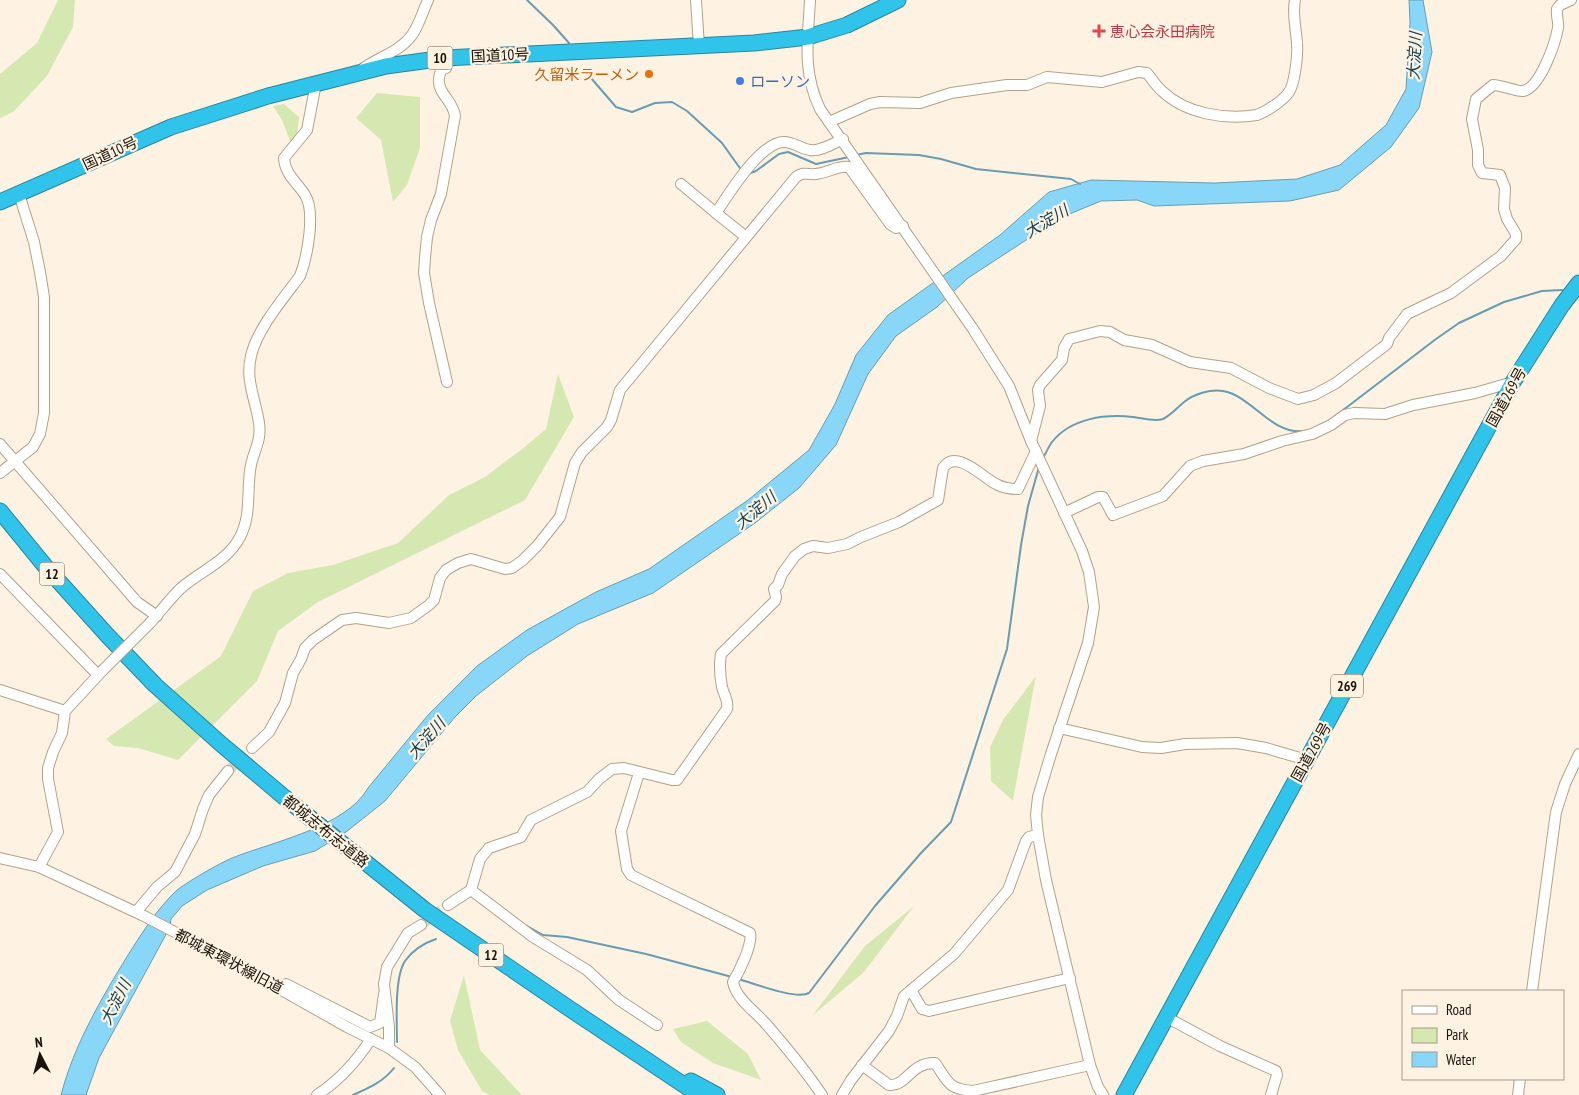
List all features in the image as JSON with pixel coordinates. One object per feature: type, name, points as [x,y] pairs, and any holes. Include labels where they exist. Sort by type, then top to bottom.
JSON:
[{"type":"highway","name":"国道10号","points":[[0,202],[171,127],[252,101],[386,66],[445,58],[754,43],[808,37],[846,25],[898,0]]},
{"type":"highway","name":"国道269号","points":[[1124,1095],[1513,382],[1562,305],[1579,283]]},
{"type":"highway","points":[[0,498],[107,635]]},
{"type":"highway","name":"都城志布志道路","points":[[0,511],[45,566],[155,685],[284,797],[425,910],[699,1095]]},
{"type":"highway","points":[[0,527],[36,567],[107,635]]},
{"type":"highway","points":[[624,1046],[693,1095]]},
{"type":"highway","points":[[624,1046],[717,1095]]},
{"type":"street","points":[[357,73],[372,62],[399,48],[412,36],[428,0]]},
{"type":"street","points":[[696,0],[699,46]]},
{"type":"street","points":[[810,0],[808,75],[820,109],[844,140],[955,301],[1009,386],[1082,551],[1089,572],[1094,607],[1088,643],[1038,797],[1036,815],[1046,880],[1090,1065],[1103,1095]]},
{"type":"street","points":[[829,122],[870,104],[880,102],[920,103],[950,92],[1027,85],[1047,78],[1102,82],[1138,72],[1147,73],[1161,90],[1185,107],[1214,115],[1257,115],[1284,97],[1289,92],[1292,83],[1298,44],[1294,16],[1295,0]]},
{"type":"street","points":[[448,905],[470,890],[480,859],[489,848],[521,837],[531,820],[587,792],[612,769],[624,768],[639,773],[677,780],[727,709],[728,702],[720,676],[721,654],[775,601],[774,589],[778,585],[782,574],[795,556],[804,549],[813,546],[828,548],[847,544],[899,522],[938,500],[943,468],[950,461],[966,464],[997,485],[1018,489],[1038,454],[1040,406],[1038,390],[1040,385],[1062,360],[1064,348],[1069,340],[1100,331],[1110,332],[1124,340],[1152,345],[1190,362],[1232,368],[1269,388],[1298,399],[1314,396],[1336,383],[1387,344],[1389,338],[1407,314],[1451,293],[1501,256],[1516,239],[1516,234],[1507,219],[1504,209],[1505,188],[1500,175],[1482,172],[1478,165],[1478,150],[1472,119],[1476,99],[1493,85],[1508,87],[1518,91],[1524,91],[1533,86],[1539,79],[1554,43],[1558,27],[1557,9],[1560,5],[1571,0]]},
{"type":"street","points":[[445,58],[446,68],[441,70],[438,82],[441,90],[454,107],[455,116],[441,194],[427,237],[424,273],[447,382]]},
{"type":"street","points":[[39,867],[58,832],[49,792],[48,768],[52,752],[62,733],[65,711],[100,673],[154,620],[180,589],[230,552],[245,526],[250,471],[253,455],[260,439],[259,422],[250,384],[250,358],[254,345],[262,331],[300,276],[304,266],[310,216],[308,202],[305,195],[288,174],[284,158],[307,130],[316,83]]},
{"type":"street","points":[[716,213],[749,165],[774,144],[789,142],[810,150],[816,150],[844,140]]},
{"type":"street","points":[[252,748],[269,732],[285,703],[293,673],[305,648],[312,640],[342,620],[356,618],[389,623],[411,618],[425,609],[434,600],[440,578],[446,570],[458,563],[471,560],[506,569],[512,568],[537,546],[560,517],[578,458],[607,427],[620,390],[796,177],[801,173],[818,174],[843,166],[849,167],[890,224],[896,228],[903,226]]},
{"type":"street","points":[[681,184],[746,238]]},
{"type":"street","points":[[0,473],[33,447],[40,434],[44,413],[43,288],[34,242],[19,194]]},
{"type":"street","points":[[1064,513],[1103,497],[1113,515],[1164,496],[1190,466],[1203,461],[1244,454],[1312,434],[1331,425],[1345,415],[1354,413],[1385,414],[1413,405],[1467,395],[1513,382]]},
{"type":"street","points":[[0,444],[12,463],[154,620]]},
{"type":"street","points":[[0,574],[100,673]]},
{"type":"street","points":[[0,690],[65,711]]},
{"type":"street","points":[[1059,728],[1142,748],[1161,748],[1185,744],[1237,743],[1266,748],[1307,760]]},
{"type":"street","points":[[1532,990],[1556,812],[1567,778],[1579,754]]},
{"type":"street","points":[[140,914],[157,887],[175,872],[195,834],[209,795],[228,771]]},
{"type":"street","points":[[639,773],[621,831],[627,869],[631,875],[750,933],[752,939],[741,963],[741,968],[733,982],[734,988],[804,1068],[822,1095]]},
{"type":"street","points":[[842,1095],[862,1065],[889,1031],[904,996],[954,954],[1008,890],[1026,840],[1029,837],[1038,835]]},
{"type":"street","name":"都城東環状線旧道","points":[[0,858],[39,867],[140,914],[282,989],[389,1048],[415,1067],[440,1095]]},
{"type":"street","points":[[470,890],[532,937],[587,970],[619,1000],[657,1024]]},
{"type":"street","points":[[282,989],[286,984],[370,1027],[380,1023],[384,984],[390,962],[408,933],[421,925]]},
{"type":"street","points":[[911,990],[922,1009],[929,1011],[1070,978]]},
{"type":"street","points":[[384,994],[389,1027],[389,1048]]},
{"type":"street","points":[[1166,1017],[1220,1046],[1276,1071],[1277,1075],[1271,1095]]},
{"type":"street","points":[[318,1095],[346,1073],[370,1039]]},
{"type":"street","points":[[862,1065],[893,1086],[898,1084],[916,1067],[935,1063],[947,1082],[957,1088],[973,1091],[1090,1065]]},
{"type":"street","points":[[1518,1095],[1520,1080]]},
{"type":"green space","points":[[58,0],[75,0],[73,27],[47,76],[13,112],[0,118],[0,74],[37,43]]},
{"type":"green space","points":[[377,93],[420,97],[420,148],[407,185],[393,202],[381,140],[356,118]]},
{"type":"green space","points":[[284,104],[299,117],[297,133],[290,141],[282,120],[273,106]]},
{"type":"green space","points":[[558,374],[574,417],[525,500],[318,602],[278,631],[257,681],[178,760],[138,748],[114,746],[106,739],[221,656],[253,591],[288,573],[333,565],[398,543],[449,495],[485,477],[522,449],[546,429]]},
{"type":"green space","points":[[1036,676],[1013,801],[991,781],[990,747],[1003,720]]},
{"type":"green space","points":[[914,906],[864,972],[812,1016],[865,946]]},
{"type":"green space","points":[[464,975],[480,1050],[522,1095],[490,1095],[482,1091],[458,1050],[450,1021]]},
{"type":"green space","points":[[707,1021],[748,1054],[761,1080],[713,1063],[681,1042],[673,1029]]},
{"type":"water","name":"大淀川","points":[[1409,0],[1423,0],[1432,52],[1419,108],[1391,147],[1339,190],[1290,201],[1154,206],[1137,200],[1101,201],[1067,215],[968,278],[937,307],[896,336],[868,374],[836,445],[799,488],[755,523],[653,593],[578,624],[527,656],[476,696],[455,717],[385,801],[346,832],[315,851],[263,866],[207,890],[182,906],[171,919],[170,927],[99,1058],[86,1095],[61,1095],[73,1058],[108,988],[150,922],[176,891],[195,878],[227,861],[307,832],[343,813],[357,802],[428,715],[477,666],[527,630],[596,592],[649,569],[748,500],[809,450],[835,404],[856,355],[888,315],[1000,235],[1049,192],[1091,180],[1214,183],[1297,179],[1340,165],[1386,125],[1406,89],[1410,22]]},
{"type":"waterway","points":[[527,0],[569,43]]},
{"type":"waterway","points":[[585,71],[616,107],[632,112],[655,103],[672,102],[687,111],[722,143],[742,171]]},
{"type":"waterway","points":[[748,174],[756,171],[779,154],[788,152],[816,164],[849,157]]},
{"type":"waterway","points":[[856,155],[866,153],[919,155],[976,169],[1071,179],[1080,184]]},
{"type":"waterway","points":[[1334,417],[1459,323],[1504,302],[1542,291],[1562,290]]},
{"type":"waterway","points":[[1043,458],[1052,442],[1060,434],[1089,419],[1122,416],[1159,420],[1163,419],[1188,399],[1213,391],[1233,394],[1281,427],[1292,431],[1304,431]]},
{"type":"waterway","points":[[738,979],[785,993],[803,995],[809,993],[875,906],[951,822],[1007,649],[1021,545],[1028,506],[1039,467]]},
{"type":"waterway","points":[[527,926],[543,935],[567,937],[646,954],[732,977]]},
{"type":"waterway","points":[[397,1042],[397,1001],[401,969],[405,961],[415,950],[436,939]]},
{"type":"waterway","points":[[353,1095],[380,1081],[394,1068]]},
{"type":"tunnel","points":[[228,771],[252,748]]},
{"type":"tunnel","points":[[421,925],[448,905]]},
{"type":"place","name":"恵心会永田病院","points":[[1099,31]]},
{"type":"place","name":"久留米ラーメン","points":[[649,74]]},
{"type":"place","name":"ローソン","points":[[740,81]]}]
